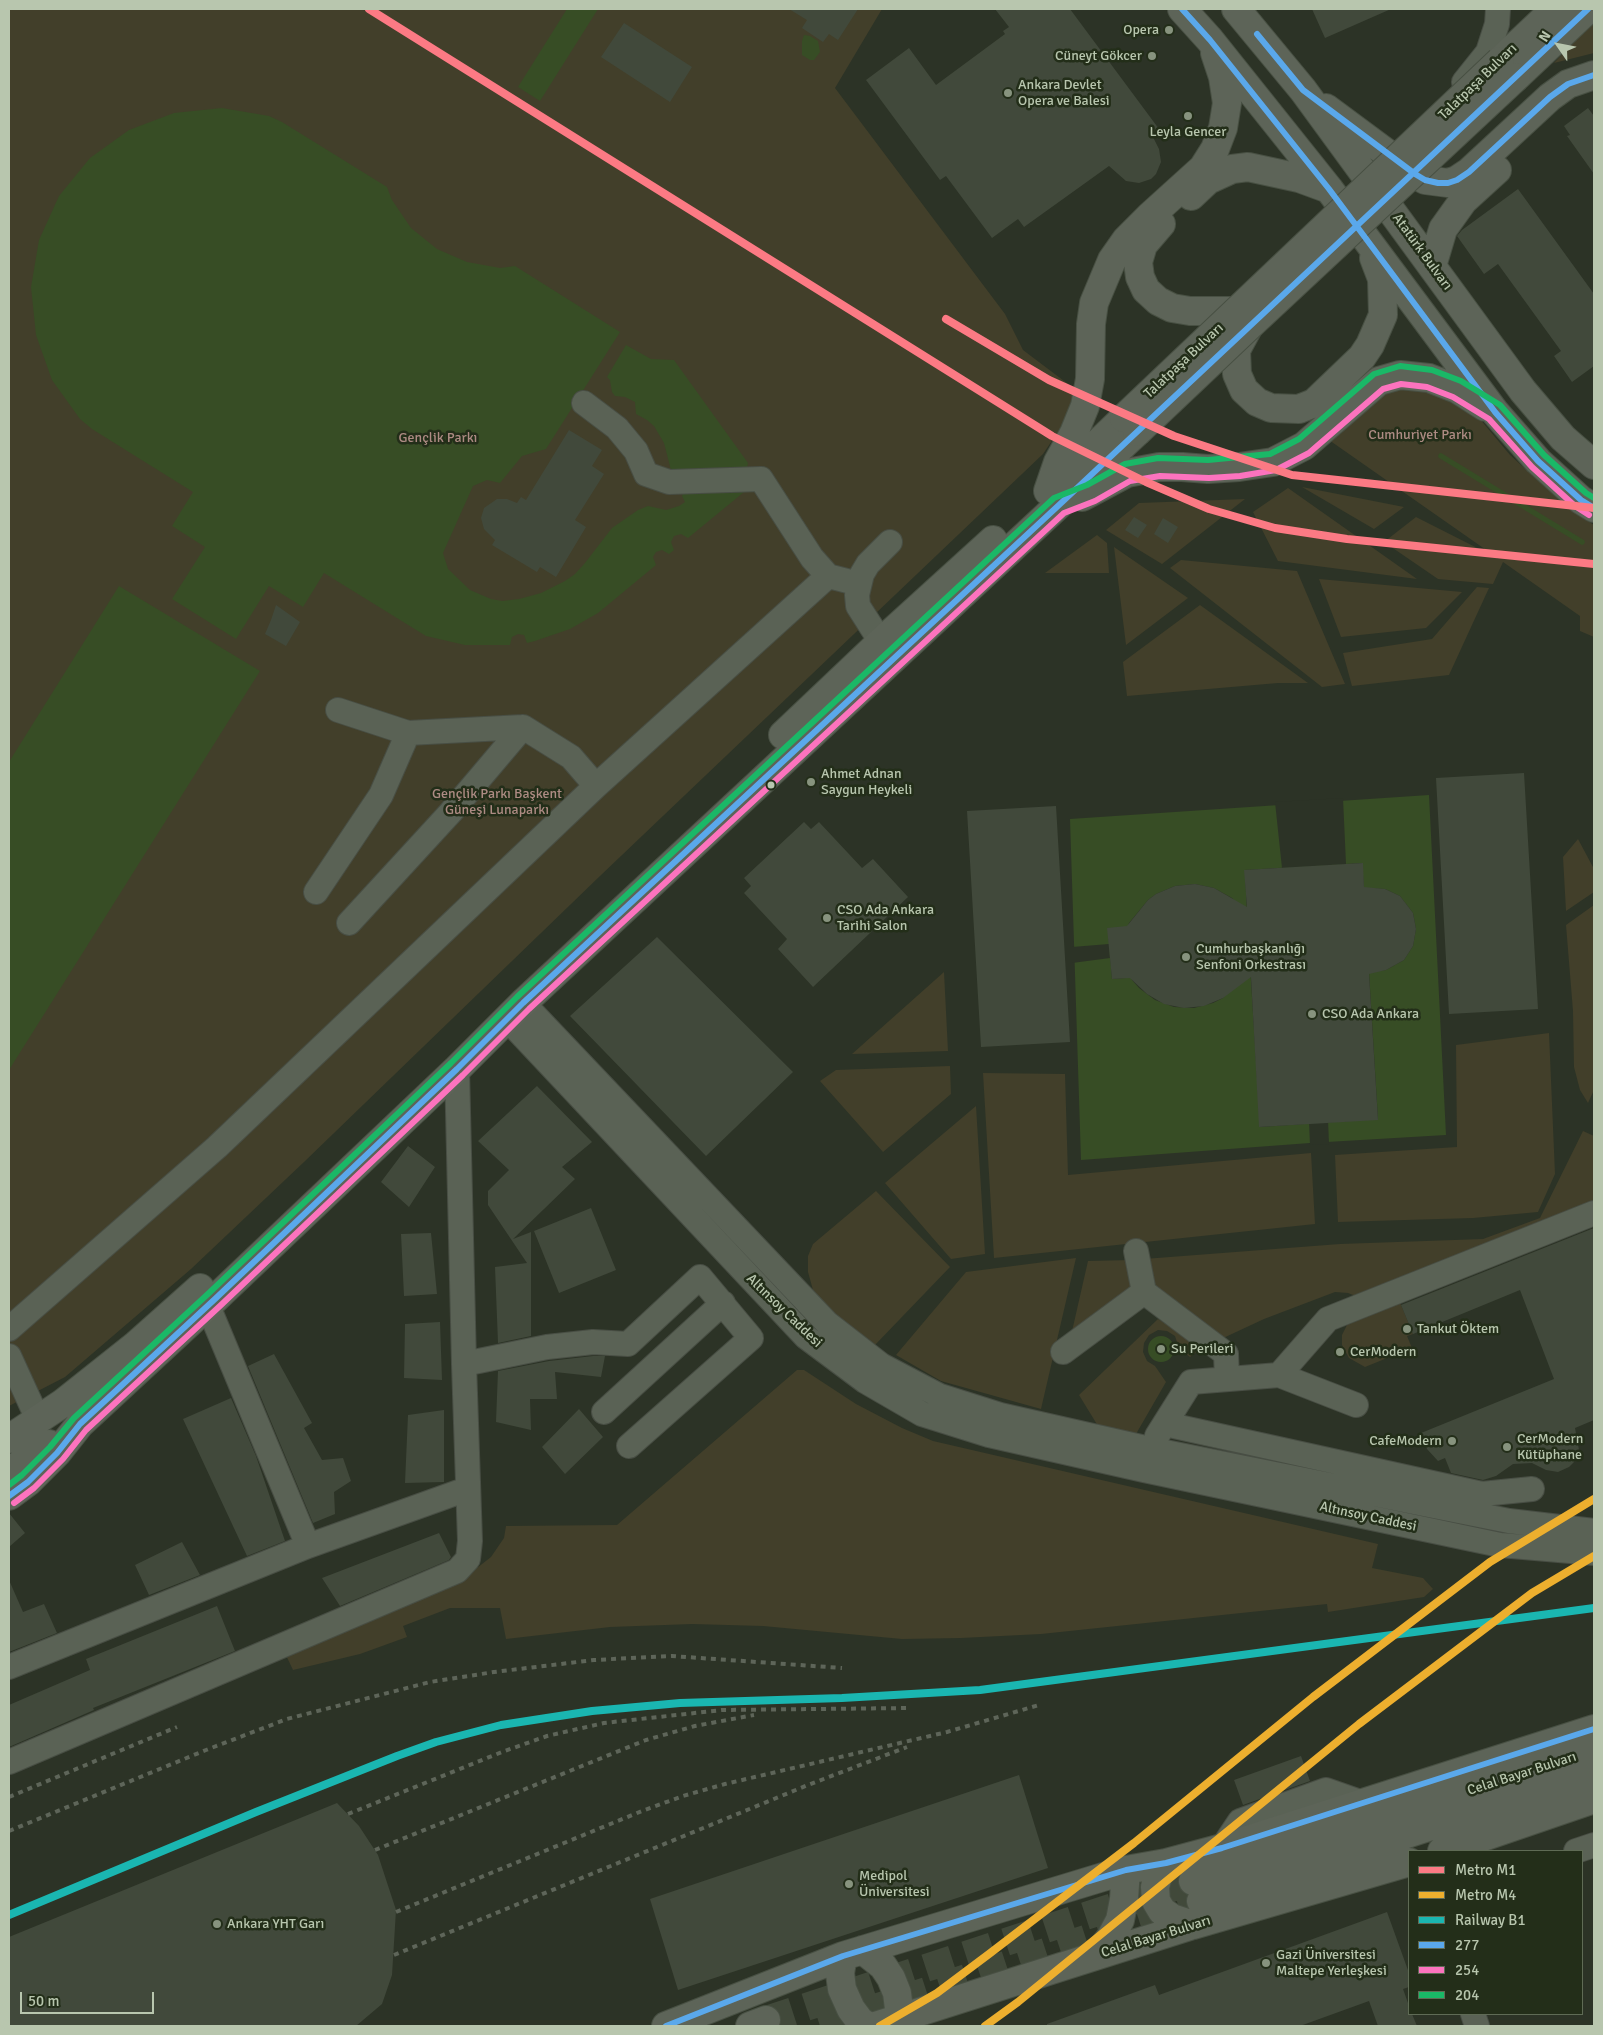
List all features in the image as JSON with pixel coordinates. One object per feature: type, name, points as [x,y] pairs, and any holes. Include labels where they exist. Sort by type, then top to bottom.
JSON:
[{"type":"main road","points":[[1182,9],[1210,40],[1329,189],[1495,412],[1538,461],[1580,500],[1594,508]]},
{"type":"main road","name":"Atatürk Bulvarı","points":[[1236,9],[1303,90],[1523,391],[1563,438],[1594,465]]},
{"type":"main road","name":"Talatpaşa Bulvarı","points":[[9,1472],[80,1424],[208,1306],[1243,318],[1508,69],[1554,9]]},
{"type":"main road","name":"Talatpaşa Bulvarı","points":[[1243,318],[1421,136],[1588,9]]},
{"type":"main road","points":[[1210,40],[1223,78],[1227,103],[1223,128],[1215,149],[1203,168],[1126,240],[1112,260],[1094,303],[1091,324],[1090,379],[1085,406],[1074,433],[1058,462],[1054,498],[1091,493],[1126,473],[1159,468],[1208,469],[1273,462],[1304,446],[1379,380],[1400,375],[1429,378],[1457,388],[1495,412]]},
{"type":"main road","points":[[1303,90],[1414,174],[1425,180],[1448,183],[1457,180],[1469,172],[1550,97],[1568,84],[1594,74]]},
{"type":"main road","points":[[1432,266],[1443,229],[1463,201],[1556,114],[1594,92]]},
{"type":"main road","points":[[1329,189],[1298,178],[1248,167],[1232,169],[1208,180],[1154,230],[1143,245],[1138,262],[1140,277],[1146,290],[1158,301],[1172,308],[1243,318],[1236,350],[1237,374],[1244,390],[1257,402],[1271,408],[1299,409],[1314,403],[1362,357],[1383,315],[1382,279],[1366,238]]},
{"type":"main road","name":"Talatpaşa Bulvarı","points":[[9,1439],[63,1403],[136,1345],[201,1287],[880,642],[1054,498]]},
{"type":"main road","name":"Talatpaşa Bulvarı","points":[[9,1423],[63,1403]]},
{"type":"main road","name":"Talatpaşa Bulvarı","points":[[9,1496],[34,1476],[57,1453],[80,1424]]},
{"type":"main road","name":"Celal Bayar Bulvarı","points":[[666,2026],[853,1953],[1126,1870],[1166,1863],[1222,1848],[1594,1729]]},
{"type":"main road","name":"Celal Bayar Bulvarı","points":[[886,2023],[1097,1955],[1196,1902],[1594,1750]]},
{"type":"main road","name":"Celal Bayar Bulvarı","points":[[1196,1902],[1594,1773]]},
{"type":"main road","points":[[1450,1850],[1594,1799]]},
{"type":"main road","name":"Celal Bayar Bulvarı","points":[[1196,1902],[1408,1862]]},
{"type":"main road","points":[[1166,1863],[1158,1876],[1155,1887],[1156,1901],[1162,1911],[1172,1918],[1196,1902]]},
{"type":"main road","points":[[1097,1955],[1111,1937],[1120,1920],[1126,1870]]},
{"type":"main road","points":[[868,2026],[860,2021],[842,1989],[840,1973],[853,1953],[883,1966],[891,1978],[897,1993],[899,2009],[886,2023]]},
{"type":"street","points":[[1421,136],[1488,52],[1497,24],[1498,9]]},
{"type":"street","points":[[584,403],[617,428],[636,451],[646,474],[669,482],[761,479],[812,558],[828,576],[859,584]]},
{"type":"street","points":[[880,642],[858,606],[859,584],[868,564],[890,542]]},
{"type":"street","points":[[9,1329],[217,1147],[596,786],[828,576]]},
{"type":"street","points":[[338,710],[408,733],[523,727],[571,757],[596,786]]},
{"type":"street","points":[[350,923],[450,812],[523,727]]},
{"type":"street","points":[[316,892],[381,795],[408,733]]},
{"type":"street","name":"Altınsoy Caddesi","points":[[515,1011],[806,1337],[865,1382],[922,1414],[990,1435],[1509,1521],[1594,1531]]},
{"type":"street","points":[[9,1762],[457,1571],[468,1559],[470,1541],[467,1489],[457,1069]]},
{"type":"street","points":[[1279,1375],[1328,1319],[1594,1213]]},
{"type":"street","points":[[1136,1251],[1144,1292],[1226,1354],[1227,1379]]},
{"type":"street","points":[[464,1364],[547,1347],[593,1342],[628,1344],[700,1277],[723,1302],[751,1338],[629,1446]]},
{"type":"street","points":[[1063,1352],[1144,1292]]},
{"type":"street","points":[[604,1412],[723,1302]]},
{"type":"street","points":[[208,1306],[308,1546]]},
{"type":"street","points":[[9,1356],[34,1413]]},
{"type":"street","points":[[1147,1460],[1165,1424],[1191,1382],[1279,1375],[1356,1405]]},
{"type":"street","points":[[1165,1424],[1482,1494],[1532,1489]]},
{"type":"street","name":"Altınsoy Caddesi","points":[[1147,1460],[1500,1545],[1594,1553]]},
{"type":"street","points":[[9,1667],[308,1546],[467,1489]]},
{"type":"street","points":[[1579,1850],[1594,1845]]},
{"type":"green space","name":"Gençlik Parkı","points":[[9,9],[882,9],[835,88],[1005,314],[1023,350],[1076,390],[1064,423],[1043,454],[600,876],[304,1162],[191,1269],[65,1377],[9,1406]]},
{"type":"green space","points":[[1594,20],[1594,53],[1554,63]]},
{"type":"green space","name":"Cumhuriyet Parkı","points":[[1379,381],[1454,388],[1510,455],[1572,511],[1594,525],[1594,637],[1580,631],[1580,616],[1503,562],[1493,584],[1438,579],[1384,542],[1416,517],[1499,559],[1319,433]]},
{"type":"green space","points":[[1302,487],[1404,507],[1374,529]]},
{"type":"green space","points":[[1288,488],[1417,579],[1278,561],[1253,512]]},
{"type":"green space","points":[[1245,499],[1162,564],[1106,530],[1139,503]]},
{"type":"green space","points":[[1097,535],[1107,543],[1109,573],[1045,573]]},
{"type":"green space","points":[[1114,547],[1188,598],[1126,645]]},
{"type":"green space","points":[[1181,560],[1297,571],[1345,684],[1322,687],[1170,568]]},
{"type":"green space","points":[[1319,579],[1462,592],[1426,628],[1341,637]]},
{"type":"green space","points":[[1477,587],[1489,588],[1449,675],[1352,686],[1343,653],[1432,639]]},
{"type":"green space","points":[[1200,605],[1308,683],[1278,683],[1127,696],[1123,662]]},
{"type":"green space","points":[[1578,839],[1594,869],[1594,892],[1566,911],[1563,857]]},
{"type":"green space","points":[[1594,905],[1594,1090],[1588,1103],[1580,1090],[1574,1067],[1573,1011],[1566,925]]},
{"type":"green space","points":[[944,972],[948,1051],[852,1054]]},
{"type":"green space","points":[[1549,1033],[1555,1174],[1538,1212],[1473,1218],[1338,1222],[1335,1155],[1457,1147],[1456,1045]]},
{"type":"green space","points":[[950,1066],[951,1094],[883,1152],[820,1081],[836,1070]]},
{"type":"green space","points":[[983,1073],[1065,1074],[1068,1175],[1311,1153],[1315,1224],[994,1258]]},
{"type":"green space","points":[[976,1106],[985,1254],[951,1259],[885,1183]]},
{"type":"green space","points":[[1583,1131],[1594,1136],[1594,1206],[1358,1297],[1348,1293],[1335,1292],[1264,1319],[1219,1340],[1149,1291],[1144,1259],[1340,1244],[1483,1239],[1540,1218]]},
{"type":"green space","points":[[876,1191],[950,1267],[875,1345],[840,1323],[825,1309],[813,1290],[808,1272],[808,1256],[813,1244]]},
{"type":"green space","points":[[1076,1258],[1041,1409],[941,1381],[896,1355],[966,1272]]},
{"type":"green space","points":[[1132,1260],[1137,1290],[1070,1340],[1088,1261]]},
{"type":"green space","points":[[1399,1300],[1413,1334],[1407,1336],[1412,1348],[1365,1367],[1349,1358],[1342,1345],[1342,1335],[1350,1319]]},
{"type":"green space","points":[[1158,1319],[1204,1347],[1190,1357],[1179,1348],[1175,1336],[1167,1331],[1158,1330],[1149,1335],[1144,1343],[1143,1352],[1147,1361],[1155,1366],[1166,1382],[1136,1434],[1098,1426],[1079,1395]]},
{"type":"green space","points":[[797,1370],[804,1370],[856,1404],[902,1428],[933,1441],[1378,1544],[1372,1568],[1423,1578],[1433,1589],[1424,1597],[1328,1612],[1327,1604],[1041,1634],[961,1638],[902,1639],[763,1626],[692,1624],[610,1627],[506,1639],[500,1608],[450,1608],[403,1626],[407,1637],[360,1654],[293,1670],[284,1651],[468,1575],[491,1557],[504,1538],[506,1526],[617,1525]]},
{"type":"shaded area","points":[[567,9],[598,9],[540,101],[518,87]]},
{"type":"shaded area","points":[[804,35],[818,41],[820,52],[814,60],[810,60],[802,55]]},
{"type":"shaded area","points":[[222,108],[269,116],[282,122],[387,187],[392,200],[411,228],[437,249],[467,262],[500,268],[515,266],[620,332],[546,449],[522,456],[500,483],[487,480],[473,486],[443,553],[448,569],[470,590],[491,599],[502,601],[541,593],[575,574],[612,528],[638,510],[648,506],[666,510],[679,506],[685,502],[682,496],[684,492],[744,492],[688,538],[681,534],[674,536],[671,542],[674,550],[669,554],[662,550],[656,552],[653,557],[656,565],[598,613],[570,629],[527,643],[524,635],[518,634],[512,637],[510,645],[465,645],[426,636],[324,573],[303,607],[269,586],[236,639],[172,599],[205,547],[172,526],[193,492],[92,429],[80,419],[52,380],[36,335],[31,287],[39,240],[59,196],[90,158],[129,130],[174,113]]},
{"type":"shaded area","points":[[626,345],[651,359],[674,360],[748,463],[745,475],[672,474],[664,443],[654,426],[636,414],[635,402],[625,397],[615,396],[612,392],[610,380],[607,377]]},
{"type":"shaded area","points":[[119,586],[260,671],[9,1070],[9,762]]},
{"type":"shaded area","points":[[1429,795],[1446,1135],[1081,1160],[1070,819]],"holes":[[[1362,863],[1364,888],[1385,889],[1400,896],[1413,913],[1416,929],[1413,946],[1404,960],[1386,970],[1369,972],[1378,1119],[1260,1127],[1250,965],[1223,998],[1194,1008],[1174,1007],[1155,1000],[1132,980],[1125,963],[1126,978],[1112,979],[1108,928],[1126,932],[1129,923],[1148,900],[1156,894],[1175,886],[1195,884],[1214,888],[1232,898],[1247,914],[1245,870]]]},
{"type":"shaded area","name":"Su Perileri","points":[[1161,1336],[1170,1340],[1174,1349],[1170,1358],[1161,1362],[1152,1358],[1148,1349],[1152,1340]]},
{"type":"pier","points":[[1343,798],[1346,864],[1282,868],[1275,802]]},
{"type":"pier","points":[[1109,944],[1110,958],[1072,963],[1072,947]]},
{"type":"pier","points":[[1328,1120],[1329,1144],[1310,1145],[1309,1121]]},
{"type":"building","points":[[789,9],[858,9],[838,40],[829,34],[823,42],[802,28],[807,20]]},
{"type":"building","points":[[995,9],[1070,9],[1159,129],[1152,135],[1159,149],[1161,162],[1156,174],[1151,179],[1139,183],[1126,181],[1109,166],[1024,227],[1018,219],[992,238],[946,176],[940,180],[866,80],[909,48],[936,85],[1005,34],[1003,31],[1009,27]]},
{"type":"building","points":[[1312,9],[1391,9],[1325,38]]},
{"type":"building","points":[[624,23],[692,67],[670,102],[601,57]]},
{"type":"building","points":[[1588,108],[1594,116],[1594,174],[1567,136],[1570,135],[1564,126]]},
{"type":"building","points":[[1518,189],[1594,294],[1594,366],[1572,382],[1554,356],[1561,351],[1498,264],[1484,274],[1457,236],[1462,230]]},
{"type":"building","points":[[569,430],[602,450],[592,466],[604,474],[575,520],[586,527],[556,577],[540,567],[537,572],[492,545],[495,540],[484,529],[481,518],[484,508],[497,499],[507,499],[517,503],[521,497],[526,500]]},
{"type":"building","points":[[1134,517],[1147,525],[1138,538],[1125,530]]},
{"type":"building","points":[[1163,518],[1178,527],[1168,543],[1154,534]]},
{"type":"building","points":[[276,605],[300,622],[286,646],[265,634]]},
{"type":"building","points":[[1524,773],[1538,1009],[1449,1014],[1436,778]]},
{"type":"building","points":[[1056,806],[1070,1042],[981,1047],[967,811]]},
{"type":"building","name":"CSO Ada Ankara Tarihi Salon","points":[[804,822],[811,829],[819,822],[862,868],[873,859],[908,897],[813,987],[778,949],[787,939],[744,893],[751,886],[744,878]]},
{"type":"building","name":"CSO Ada Ankara","points":[[1363,863],[1364,887],[1385,889],[1400,896],[1413,913],[1416,929],[1413,946],[1404,960],[1386,970],[1369,974],[1378,1120],[1259,1127],[1251,977],[1223,998],[1204,1006],[1184,1008],[1164,1004],[1147,994],[1130,978],[1112,979],[1107,928],[1127,926],[1148,900],[1156,894],[1175,886],[1195,884],[1214,888],[1247,907],[1244,870]]},
{"type":"building","points":[[657,937],[793,1072],[706,1156],[570,1016]]},
{"type":"building","points":[[537,1086],[592,1142],[562,1167],[575,1179],[513,1239],[531,1232],[531,1336],[498,1343],[495,1267],[527,1263],[488,1205],[488,1191],[509,1170],[478,1141]]},
{"type":"building","points":[[408,1146],[435,1167],[409,1207],[381,1182]]},
{"type":"building","points":[[591,1208],[616,1270],[559,1293],[534,1231]]},
{"type":"building","name":"CerModern","points":[[1594,1228],[1594,1420],[1575,1428],[1579,1450],[1574,1462],[1569,1467],[1558,1472],[1546,1470],[1532,1463],[1513,1464],[1496,1476],[1483,1480],[1451,1473],[1445,1458],[1438,1461],[1427,1449],[1421,1433],[1554,1379],[1520,1290],[1413,1334],[1401,1305]]},
{"type":"building","points":[[431,1233],[437,1294],[404,1296],[401,1234]]},
{"type":"building","points":[[440,1322],[442,1380],[404,1378],[405,1324]]},
{"type":"building","points":[[274,1354],[312,1423],[304,1428],[322,1460],[343,1458],[351,1481],[334,1492],[335,1514],[313,1523],[248,1366]]},
{"type":"building","points":[[605,1356],[601,1377],[555,1372],[557,1399],[530,1399],[531,1430],[496,1422],[498,1371],[549,1361]]},
{"type":"building","points":[[231,1398],[256,1456],[285,1541],[247,1556],[183,1419]]},
{"type":"building","points":[[579,1409],[603,1437],[565,1474],[542,1447]]},
{"type":"building","points":[[444,1410],[444,1482],[405,1483],[408,1415]]},
{"type":"building","points":[[9,1513],[25,1533],[9,1547]]},
{"type":"building","points":[[439,1533],[451,1557],[449,1560],[340,1606],[322,1578]]},
{"type":"building","points":[[182,1542],[200,1575],[149,1595],[135,1565]]},
{"type":"building","points":[[9,1580],[23,1612],[44,1604],[57,1633],[9,1652]]},
{"type":"building","points":[[217,1606],[235,1651],[93,1708],[94,1710],[9,1747],[9,1705],[90,1670],[86,1659]]},
{"type":"building","points":[[1301,1756],[1310,1781],[1243,1805],[1234,1780]]},
{"type":"building","name":"Medipol Üniversitesi","points":[[1019,1775],[1048,1868],[678,1990],[650,1899]]},
{"type":"building","name":"Ankara YHT Garı","points":[[337,1803],[359,1826],[378,1855],[396,1910],[392,1975],[382,2004],[356,2026],[9,2026],[9,1937]]},
{"type":"building","points":[[1387,1912],[1408,1970],[1408,1987],[1403,1989],[1408,2003],[1408,2015],[1412,2015],[1417,2026],[1378,2026],[1369,2001],[1300,2026],[1047,2026],[1047,2024],[1155,1985],[1159,1995]]},
{"type":"waterway","points":[[1441,456],[1582,542]]},
{"type":"tunnel","points":[[766,2020],[1193,1881]]},
{"type":"tunnel","points":[[820,2026],[1201,1901]]},
{"type":"railway","points":[[9,1831],[206,1750],[287,1719],[430,1682],[594,1660],[672,1656],[842,1668]]},
{"type":"railway","points":[[396,1912],[683,1796],[725,1784],[947,1732],[1039,1705]]},
{"type":"railway","points":[[348,1814],[502,1752],[547,1736],[604,1723],[722,1710],[910,1708]]},
{"type":"railway","points":[[375,1850],[646,1740],[695,1726],[754,1715]]},
{"type":"railway","points":[[9,1797],[177,1727]]},
{"type":"railway","points":[[394,1955],[808,1785],[907,1747]]},
{"type":"metro line","name":"M1","points":[[369,9],[1052,436],[1146,482],[1209,509],[1275,528],[1347,539],[1594,564]]},
{"type":"metro line","name":"M1","points":[[946,319],[1049,380],[1174,436],[1292,475],[1594,508]]},
{"type":"metro line","name":"M4","points":[[880,2026],[937,1993],[989,1954],[1134,1843],[1313,1697],[1490,1562],[1594,1499]]},
{"type":"metro line","name":"M4","points":[[985,2026],[1018,2002],[1359,1724],[1532,1593],[1594,1556]]},
{"type":"rail line","name":"B1","points":[[9,1915],[256,1812],[397,1756],[436,1742],[501,1725],[592,1711],[680,1703],[842,1698],[980,1690],[1594,1608]]},
{"type":"transit line","name":"277","points":[[1182,9],[1210,40],[1329,189],[1495,412],[1538,461],[1581,500],[1594,508]]},
{"type":"transit line","name":"277","points":[[9,1496],[28,1482],[57,1453],[80,1424],[215,1299],[457,1069],[523,1003],[1059,505],[1588,9]]},
{"type":"transit line","name":"277","points":[[1257,34],[1303,90],[1415,174],[1425,180],[1438,183],[1448,183],[1457,180],[1469,172],[1550,97],[1568,84],[1594,75]]},
{"type":"transit line","name":"204","points":[[9,1485],[22,1475],[50,1447],[74,1418],[209,1293],[451,1063],[517,997],[1054,498],[1087,485],[1125,464],[1158,458],[1208,460],[1270,454],[1299,439],[1374,374],[1400,366],[1432,370],[1461,381],[1500,405],[1544,455],[1594,498]]},
{"type":"transit line","name":"254","points":[[14,1503],[34,1488],[63,1459],[86,1430],[221,1305],[463,1075],[529,1009],[1064,513],[1095,501],[1130,481],[1160,476],[1209,478],[1240,476],[1276,470],[1309,453],[1383,389],[1401,384],[1427,387],[1453,397],[1489,419],[1532,467],[1575,506],[1589,515]]},
{"type":"transit line","name":"277","points":[[666,2026],[843,1956],[1126,1870],[1166,1863],[1222,1848],[1594,1729]]},
{"type":"place","name":"Opera","points":[[1169,30]]},
{"type":"place","name":"Cüneyt Gökcer","points":[[1152,56]]},
{"type":"place","name":"Ankara Devlet Opera ve Balesi","points":[[1008,93]]},
{"type":"place","name":"Leyla Gencer","points":[[1188,116]]},
{"type":"place","name":"Ahmet Adnan Saygun Heykeli","points":[[811,782]]},
{"type":"place","name":"CSO Ada Ankara Tarihi Salon","points":[[827,918]]},
{"type":"place","name":"Cumhurbaşkanlığı Senfoni Orkestrası","points":[[1186,957]]},
{"type":"place","name":"CSO Ada Ankara","points":[[1312,1014]]},
{"type":"place","name":"Tankut Öktem","points":[[1407,1329]]},
{"type":"place","name":"Su Perileri","points":[[1161,1349]]},
{"type":"place","name":"CerModern","points":[[1340,1352]]},
{"type":"place","name":"CafeModern","points":[[1452,1441]]},
{"type":"place","name":"CerModern Kütüphane","points":[[1507,1447]]},
{"type":"place","name":"Medipol Üniversitesi","points":[[849,1884]]},
{"type":"place","name":"Ankara YHT Garı","points":[[217,1924]]},
{"type":"place","name":"Gazi Üniversitesi Maltepe Yerleşkesi","points":[[1266,1963]]},
{"type":"park label","name":"Gençlik Parkı Başkent Güneşi Lunaparkı","points":[[497,802]]}]
